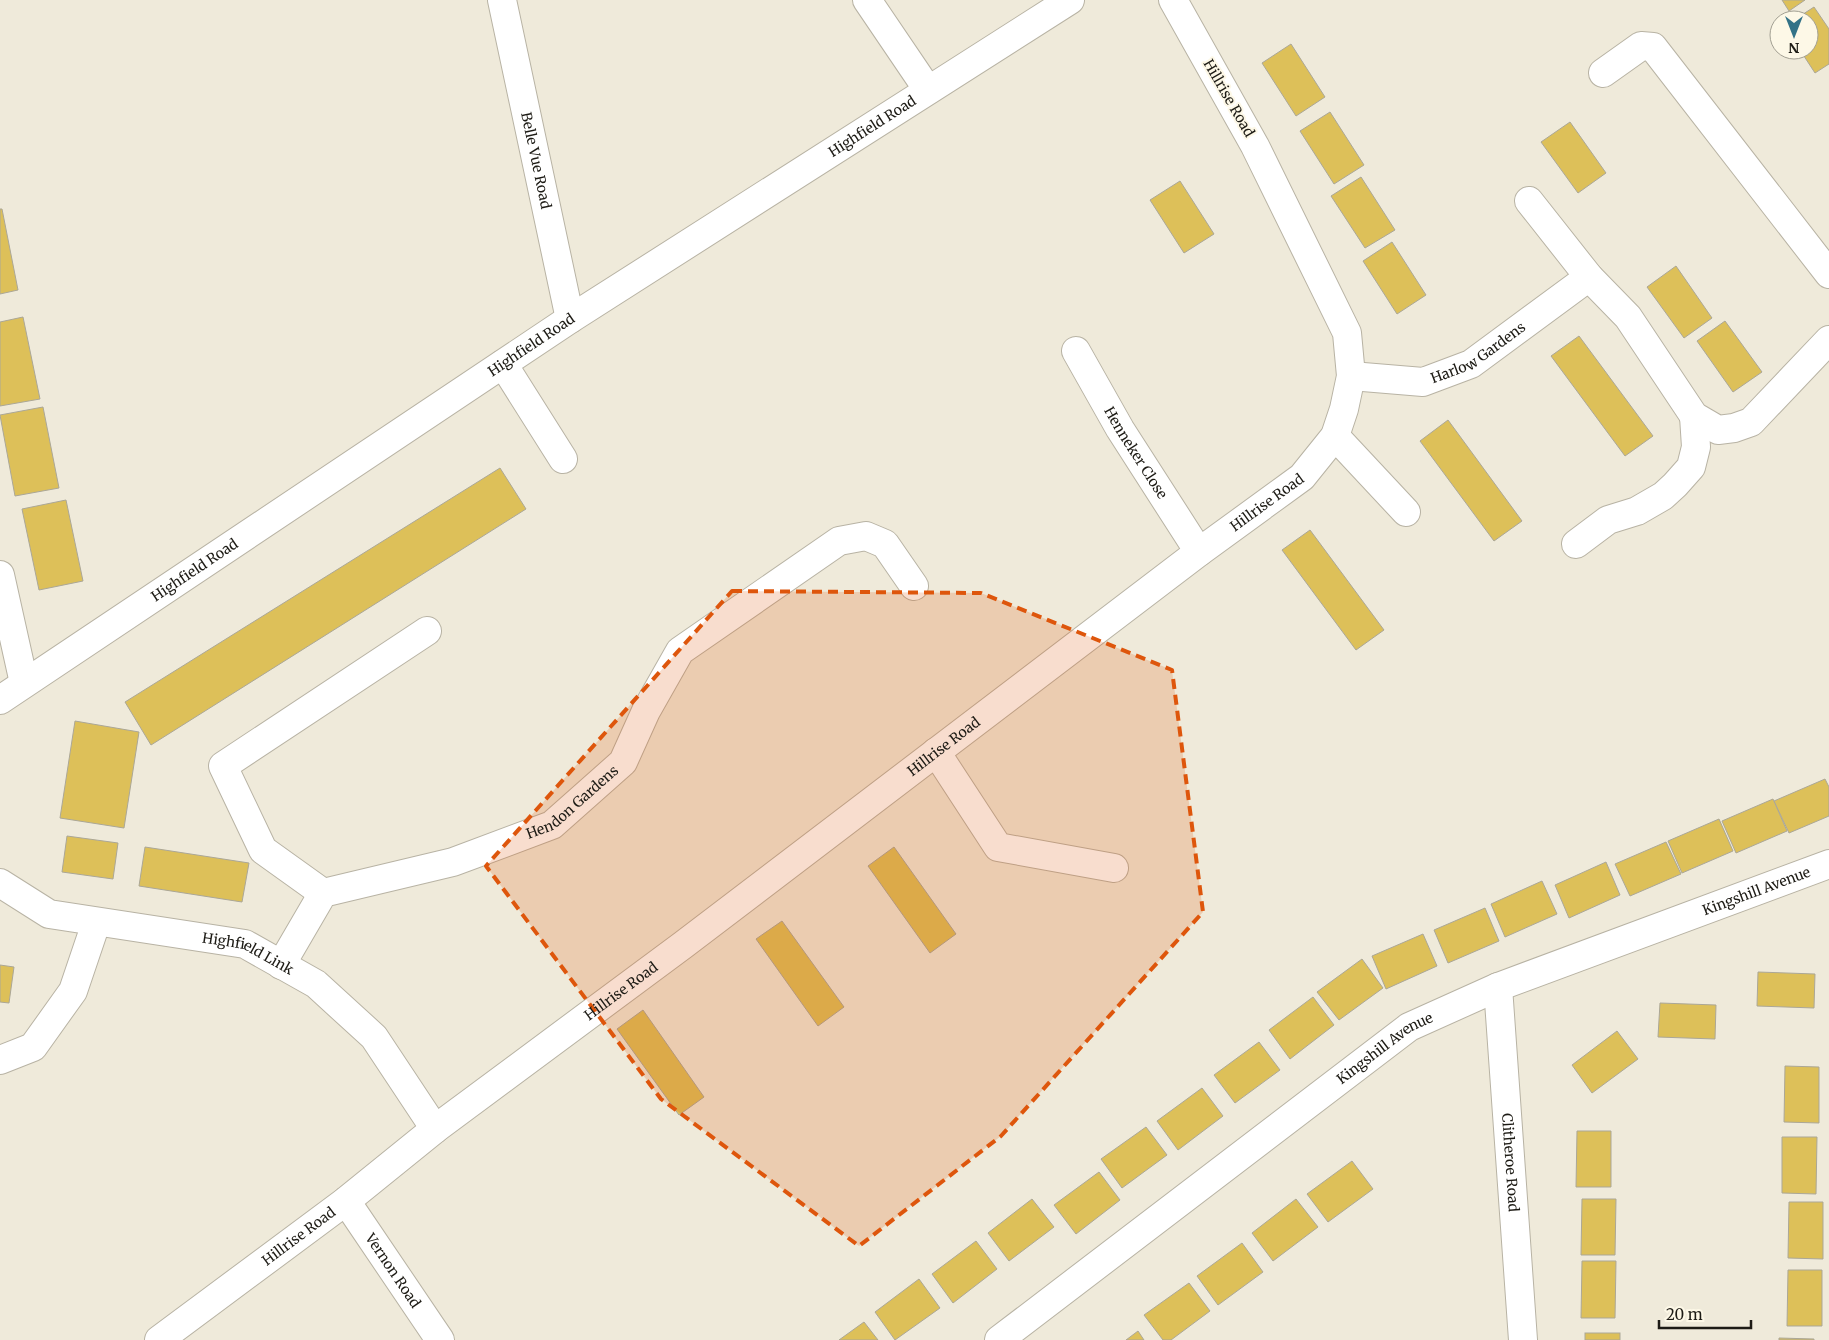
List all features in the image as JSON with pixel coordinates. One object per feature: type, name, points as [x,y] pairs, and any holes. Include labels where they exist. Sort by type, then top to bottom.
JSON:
[{"type":"street","name":"Belle Vue Road","points":[[502,0],[570,319]]},
{"type":"street","points":[[867,0],[928,90]]},
{"type":"street","name":"Highfield Road","points":[[0,700],[570,319],[1070,0]]},
{"type":"street","name":"Hillrise Road","points":[[159,1340],[346,1201],[434,1129],[683,945],[1199,552],[1302,477],[1335,436],[1344,409],[1351,376],[1348,333],[1256,146],[1173,0]]},
{"type":"street","points":[[1603,73],[1641,46],[1653,48],[1829,274]]},
{"type":"street","points":[[1529,201],[1589,276],[1628,317],[1694,416],[1718,430],[1734,428],[1751,422],[1829,340]]},
{"type":"street","name":"Harlow Gardens","points":[[1351,376],[1424,382],[1471,364],[1589,276]]},
{"type":"street","name":"Henneker Close","points":[[1076,351],[1120,430],[1199,552]]},
{"type":"street","points":[[503,364],[563,459]]},
{"type":"street","points":[[1576,544],[1608,520],[1637,511],[1663,496],[1675,484],[1690,466],[1696,447],[1694,416]]},
{"type":"street","points":[[1335,436],[1406,512]]},
{"type":"street","name":"Hendon Gardens","points":[[323,893],[453,862],[552,825],[623,762],[646,711],[680,651],[839,541],[866,536],[885,544],[914,586]]},
{"type":"street","points":[[0,575],[24,683]]},
{"type":"street","points":[[281,965],[323,893],[263,850],[223,766],[427,631]]},
{"type":"street","points":[[936,752],[998,848],[1114,868]]},
{"type":"street","name":"Kingshill Avenue","points":[[999,1340],[1320,1092],[1409,1027],[1498,986],[1829,864]]},
{"type":"street","name":"Highfield Link","points":[[0,883],[49,914],[96,923],[245,944],[316,984],[374,1037],[434,1129]]},
{"type":"street","points":[[0,1060],[33,1047],[73,991],[96,923]]},
{"type":"street","name":"Clitheroe Road","points":[[1498,986],[1523,1340]]},
{"type":"street","name":"Vernon Road","points":[[346,1201],[440,1340]]},
{"type":"highlighted area","points":[[732,591],[981,593],[1172,670],[1203,912],[1001,1136],[859,1246],[661,1099],[486,866]]},
{"type":"building","points":[[1782,0],[1805,0],[1790,10],[1788,10]]},
{"type":"building","points":[[1819,14],[1829,29],[1829,64],[1815,73],[1807,60],[1819,60]]},
{"type":"building","points":[[1291,44],[1325,97],[1296,116],[1262,63]]},
{"type":"building","points":[[1330,112],[1364,165],[1334,184],[1300,131]]},
{"type":"building","points":[[1570,122],[1606,173],[1578,193],[1541,142]]},
{"type":"building","points":[[1361,177],[1395,230],[1365,248],[1331,196]]},
{"type":"building","points":[[1180,181],[1214,234],[1184,253],[1150,200]]},
{"type":"building","points":[[0,209],[2,209],[18,290],[0,294]]},
{"type":"building","points":[[1392,242],[1426,295],[1397,314],[1363,261]]},
{"type":"building","points":[[1676,266],[1712,318],[1684,338],[1647,287]]},
{"type":"building","points":[[23,317],[40,399],[0,406],[0,322]]},
{"type":"building","points":[[1725,321],[1762,372],[1733,392],[1697,341]]},
{"type":"building","points":[[1579,336],[1653,436],[1625,456],[1551,356]]},
{"type":"building","points":[[43,407],[59,488],[15,496],[0,415]]},
{"type":"building","points":[[1448,420],[1522,521],[1494,541],[1420,441]]},
{"type":"building","points":[[500,468],[526,509],[151,745],[125,702]]},
{"type":"building","points":[[66,500],[83,581],[39,590],[22,509]]},
{"type":"building","points":[[1310,530],[1384,630],[1356,650],[1282,550]]},
{"type":"building","points":[[75,721],[139,732],[124,828],[60,818]]},
{"type":"building","points":[[1825,779],[1829,787],[1829,816],[1789,833],[1774,801]]},
{"type":"building","points":[[1773,799],[1787,831],[1736,853],[1722,821]]},
{"type":"building","points":[[1719,819],[1733,851],[1682,873],[1668,841]]},
{"type":"building","points":[[67,836],[118,843],[113,879],[62,872]]},
{"type":"building","points":[[1666,842],[1681,874],[1630,896],[1615,864]]},
{"type":"building","points":[[145,847],[249,863],[242,902],[139,886]]},
{"type":"building","points":[[894,847],[956,934],[930,953],[868,866]]},
{"type":"building","points":[[1606,862],[1620,895],[1569,918],[1555,885]]},
{"type":"building","points":[[1542,881],[1557,914],[1505,937],[1491,904]]},
{"type":"building","points":[[1485,908],[1499,941],[1448,963],[1434,930]]},
{"type":"building","points":[[782,921],[844,1007],[818,1026],[756,939]]},
{"type":"building","points":[[1423,934],[1437,966],[1386,989],[1372,956]]},
{"type":"building","points":[[1362,959],[1383,988],[1339,1020],[1317,992]]},
{"type":"building","points":[[0,965],[14,967],[9,1003],[0,1002]]},
{"type":"building","points":[[1758,972],[1815,974],[1814,1008],[1757,1006]]},
{"type":"building","points":[[1313,997],[1334,1025],[1290,1059],[1269,1030]]},
{"type":"building","points":[[1660,1003],[1716,1005],[1715,1039],[1658,1037]]},
{"type":"building","points":[[643,1010],[704,1097],[679,1115],[617,1029]]},
{"type":"building","points":[[1617,1031],[1638,1059],[1592,1093],[1572,1065]]},
{"type":"building","points":[[1259,1042],[1280,1070],[1235,1103],[1214,1075]]},
{"type":"building","points":[[1785,1066],[1819,1067],[1819,1123],[1784,1122]]},
{"type":"building","points":[[1202,1088],[1223,1116],[1178,1150],[1157,1121]]},
{"type":"building","points":[[1146,1127],[1167,1155],[1122,1188],[1101,1159]]},
{"type":"building","points":[[1577,1131],[1611,1131],[1611,1187],[1576,1187]]},
{"type":"building","points":[[1782,1137],[1817,1137],[1816,1194],[1782,1193]]},
{"type":"building","points":[[1352,1161],[1373,1189],[1328,1222],[1307,1194]]},
{"type":"building","points":[[1099,1172],[1120,1200],[1076,1234],[1054,1205]]},
{"type":"building","points":[[1032,1199],[1054,1227],[1009,1261],[988,1233]]},
{"type":"building","points":[[1296,1199],[1318,1227],[1273,1261],[1252,1233]]},
{"type":"building","points":[[1582,1199],[1616,1199],[1615,1255],[1581,1255]]},
{"type":"building","points":[[1789,1202],[1823,1202],[1823,1259],[1788,1258]]},
{"type":"building","points":[[976,1241],[997,1269],[953,1303],[932,1274]]},
{"type":"building","points":[[1242,1243],[1263,1272],[1218,1305],[1197,1276]]},
{"type":"building","points":[[1582,1261],[1616,1261],[1615,1318],[1581,1318]]},
{"type":"building","points":[[1788,1270],[1822,1270],[1822,1326],[1787,1326]]},
{"type":"building","points":[[919,1279],[940,1308],[895,1340],[875,1312]]},
{"type":"building","points":[[1189,1283],[1210,1311],[1171,1340],[1163,1340],[1144,1315]]},
{"type":"building","points":[[864,1322],[878,1340],[839,1340]]},
{"type":"building","points":[[1138,1331],[1144,1340],[1126,1340]]},
{"type":"building","points":[[1585,1333],[1620,1333],[1620,1340],[1585,1340]]},
{"type":"building","points":[[1779,1338],[1814,1339],[1814,1340],[1779,1340]]}]
